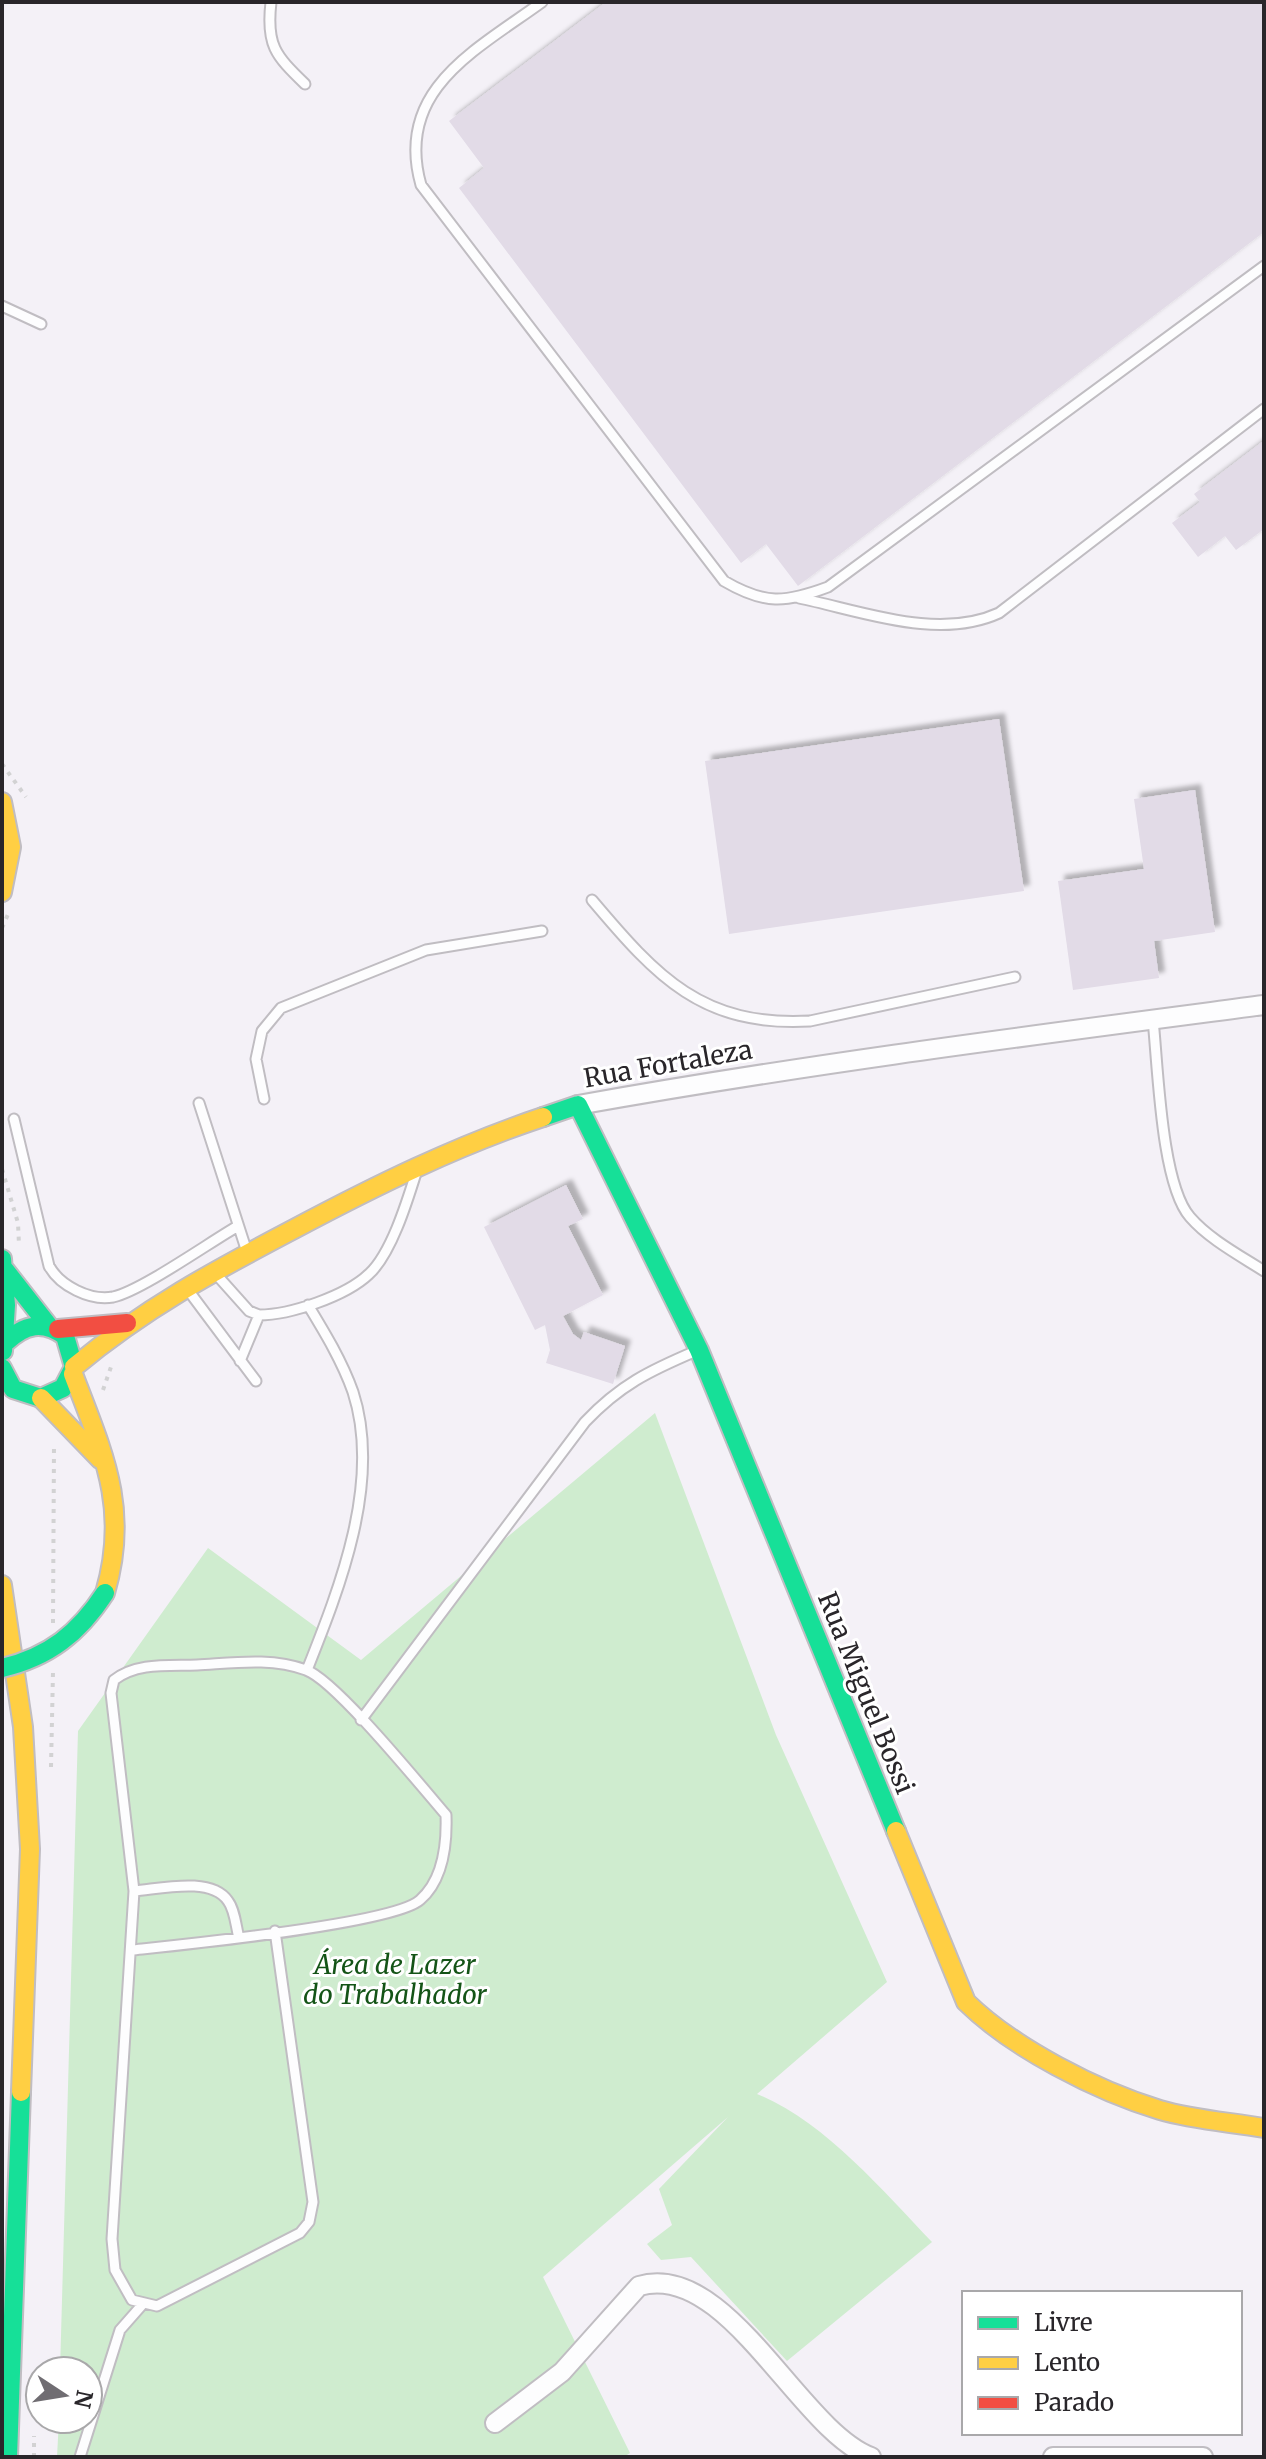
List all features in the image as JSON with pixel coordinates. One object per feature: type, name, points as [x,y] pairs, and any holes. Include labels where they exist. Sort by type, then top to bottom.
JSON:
[{"type":"main road","points":[[2,802],[12,823],[13,846],[2,892]]},
{"type":"main road","name":"Rua Fortaleza","points":[[41,1398],[57,1393],[74,1370],[127,1323],[214,1271],[418,1166],[512,1127],[578,1105]]},
{"type":"main road","name":"Rua Miguel Bossi","points":[[578,1105],[699,1350],[966,2002],[981,2019],[1001,2033],[1126,2097],[1160,2110],[1264,2128]]},
{"type":"main road","points":[[2,1668],[27,1663],[72,1637],[90,1619],[105,1593],[115,1566],[119,1537],[118,1501],[85,1408],[74,1370],[73,1351],[9,1262]]},
{"type":"main road","points":[[4,1348],[9,1262]]},
{"type":"main road","name":"Rua Fortaleza","points":[[4,1348],[17,1330],[29,1325],[53,1327],[127,1323]]},
{"type":"main road","points":[[2,1368],[13,1389],[31,1398],[41,1398],[108,1468]]},
{"type":"main road","points":[[2,1585],[23,1727],[30,1849],[8,2457]]},
{"type":"main road","points":[[2,1685],[10,1730],[18,1848],[2,2249]]},
{"type":"street","name":"Rua Fortaleza","points":[[578,1105],[731,1079],[1264,1005]]},
{"type":"street","points":[[495,2423],[562,2372],[639,2286],[655,2281],[672,2283],[708,2305],[761,2349],[835,2435],[856,2451],[871,2457]]},
{"type":"street","points":[[1053,2457],[1203,2457]]},
{"type":"lane","points":[[271,2],[269,32],[273,50],[305,84]]},
{"type":"lane","points":[[542,2],[461,61],[440,82],[425,105],[416,131],[415,163],[421,185],[724,581],[748,595],[775,601],[799,598],[828,587],[1264,266]]},
{"type":"lane","points":[[2,306],[41,324]]},
{"type":"lane","points":[[799,598],[938,624],[977,623],[999,613],[1264,409]]},
{"type":"lane","points":[[592,900],[646,964],[711,1006],[747,1018],[777,1023],[810,1021],[1015,977]]},
{"type":"lane","points":[[264,1099],[256,1059],[262,1031],[281,1008],[426,950],[542,931]]},
{"type":"lane","points":[[1153,1020],[1170,1169],[1180,1203],[1201,1229],[1264,1271]]},
{"type":"lane","points":[[199,1103],[247,1253]]},
{"type":"lane","points":[[14,1119],[49,1266],[54,1275],[76,1290],[101,1297],[126,1292],[238,1226]]},
{"type":"lane","points":[[214,1271],[249,1311],[259,1315],[308,1305],[369,1274],[400,1222],[418,1166]]},
{"type":"lane","points":[[187,1287],[256,1381]]},
{"type":"lane","points":[[307,1670],[357,1513],[362,1449],[354,1394],[332,1344],[308,1305]]},
{"type":"lane","points":[[240,1361],[259,1315]]},
{"type":"lane","points":[[361,1720],[585,1422],[612,1395],[643,1374],[699,1350]]},
{"type":"lane","points":[[132,1950],[239,1938],[275,1931],[389,1914],[418,1902],[434,1885],[443,1856],[446,1815],[319,1676],[307,1670],[275,1662],[136,1668],[114,1680],[111,1693],[134,1891],[112,2239],[115,2270],[132,2300],[142,2305],[157,2306],[300,2233],[309,2222],[313,2202],[275,1931]]},
{"type":"lane","points":[[134,1891],[202,1887],[219,1891],[230,1903],[239,1938]]},
{"type":"lane","points":[[80,2457],[120,2330],[142,2305]]},
{"type":"lane","points":[[9,2431],[19,2450],[18,2457]]},
{"type":"path","points":[[2,1169],[18,1223],[9,1262]]},
{"type":"path","points":[[85,1408],[102,1394],[113,1361],[104,1342]]},
{"type":"path","points":[[53,1639],[52,1450],[56,1431],[66,1424]]},
{"type":"path","points":[[50,1776],[53,1670]]},
{"type":"green space","name":"Área de Lazer do Trabalhador","points":[[655,1413],[776,1735],[887,1982],[757,2094],[805,2121],[828,2139],[932,2242],[787,2361],[691,2257],[661,2260],[647,2244],[672,2225],[659,2189],[728,2117],[543,2277],[630,2453],[624,2457],[57,2457],[58,2435],[104,2435],[104,2355],[60,2355],[78,1731],[208,1548],[361,1660]]},
{"type":"building","points":[[606,2],[1264,2],[1264,232],[798,586],[766,544],[741,563],[459,188],[484,168],[449,121]]},
{"type":"building","points":[[1262,442],[1264,529],[1236,550],[1225,536],[1198,557],[1172,523],[1200,502],[1194,494]]},
{"type":"building","points":[[999,719],[1024,891],[729,934],[705,761]]},
{"type":"building","points":[[1195,790],[1215,932],[1154,941],[1159,978],[1073,990],[1058,881],[1144,869],[1134,799]]},
{"type":"building","points":[[566,1185],[583,1219],[568,1226],[603,1295],[563,1316],[573,1334],[581,1340],[584,1332],[625,1346],[613,1384],[546,1363],[550,1350],[545,1325],[535,1330],[484,1227]]},
{"type":"traffic: fast","points":[[543,1117],[578,1105],[699,1350],[896,1831]]},
{"type":"traffic: fast","points":[[2,1259],[6,1305],[3,1351]]},
{"type":"traffic: fast","points":[[5,1270],[48,1325]]},
{"type":"traffic: fast","points":[[2,1368],[13,1389],[41,1398],[63,1388],[74,1367],[65,1336],[49,1328],[27,1328],[6,1342]]},
{"type":"traffic: fast","points":[[2,1668],[34,1657],[61,1641],[85,1620],[105,1593]]},
{"type":"traffic: fast","points":[[8,2457],[21,2092]]},
{"type":"traffic: slow","points":[[2,802],[11,847],[2,892]]},
{"type":"traffic: slow","points":[[74,1367],[154,1308],[264,1245],[416,1168],[543,1117]]},
{"type":"traffic: slow","points":[[73,1374],[103,1456],[114,1507],[115,1534],[105,1593]]},
{"type":"traffic: slow","points":[[41,1398],[100,1459]]},
{"type":"traffic: slow","points":[[2,1585],[23,1727],[30,1849],[21,2092]]},
{"type":"traffic: slow","points":[[896,1831],[966,2002],[985,2019],[1031,2051],[1110,2092],[1160,2110],[1264,2128]]},
{"type":"traffic: jam","points":[[58,1329],[127,1323]]}]
